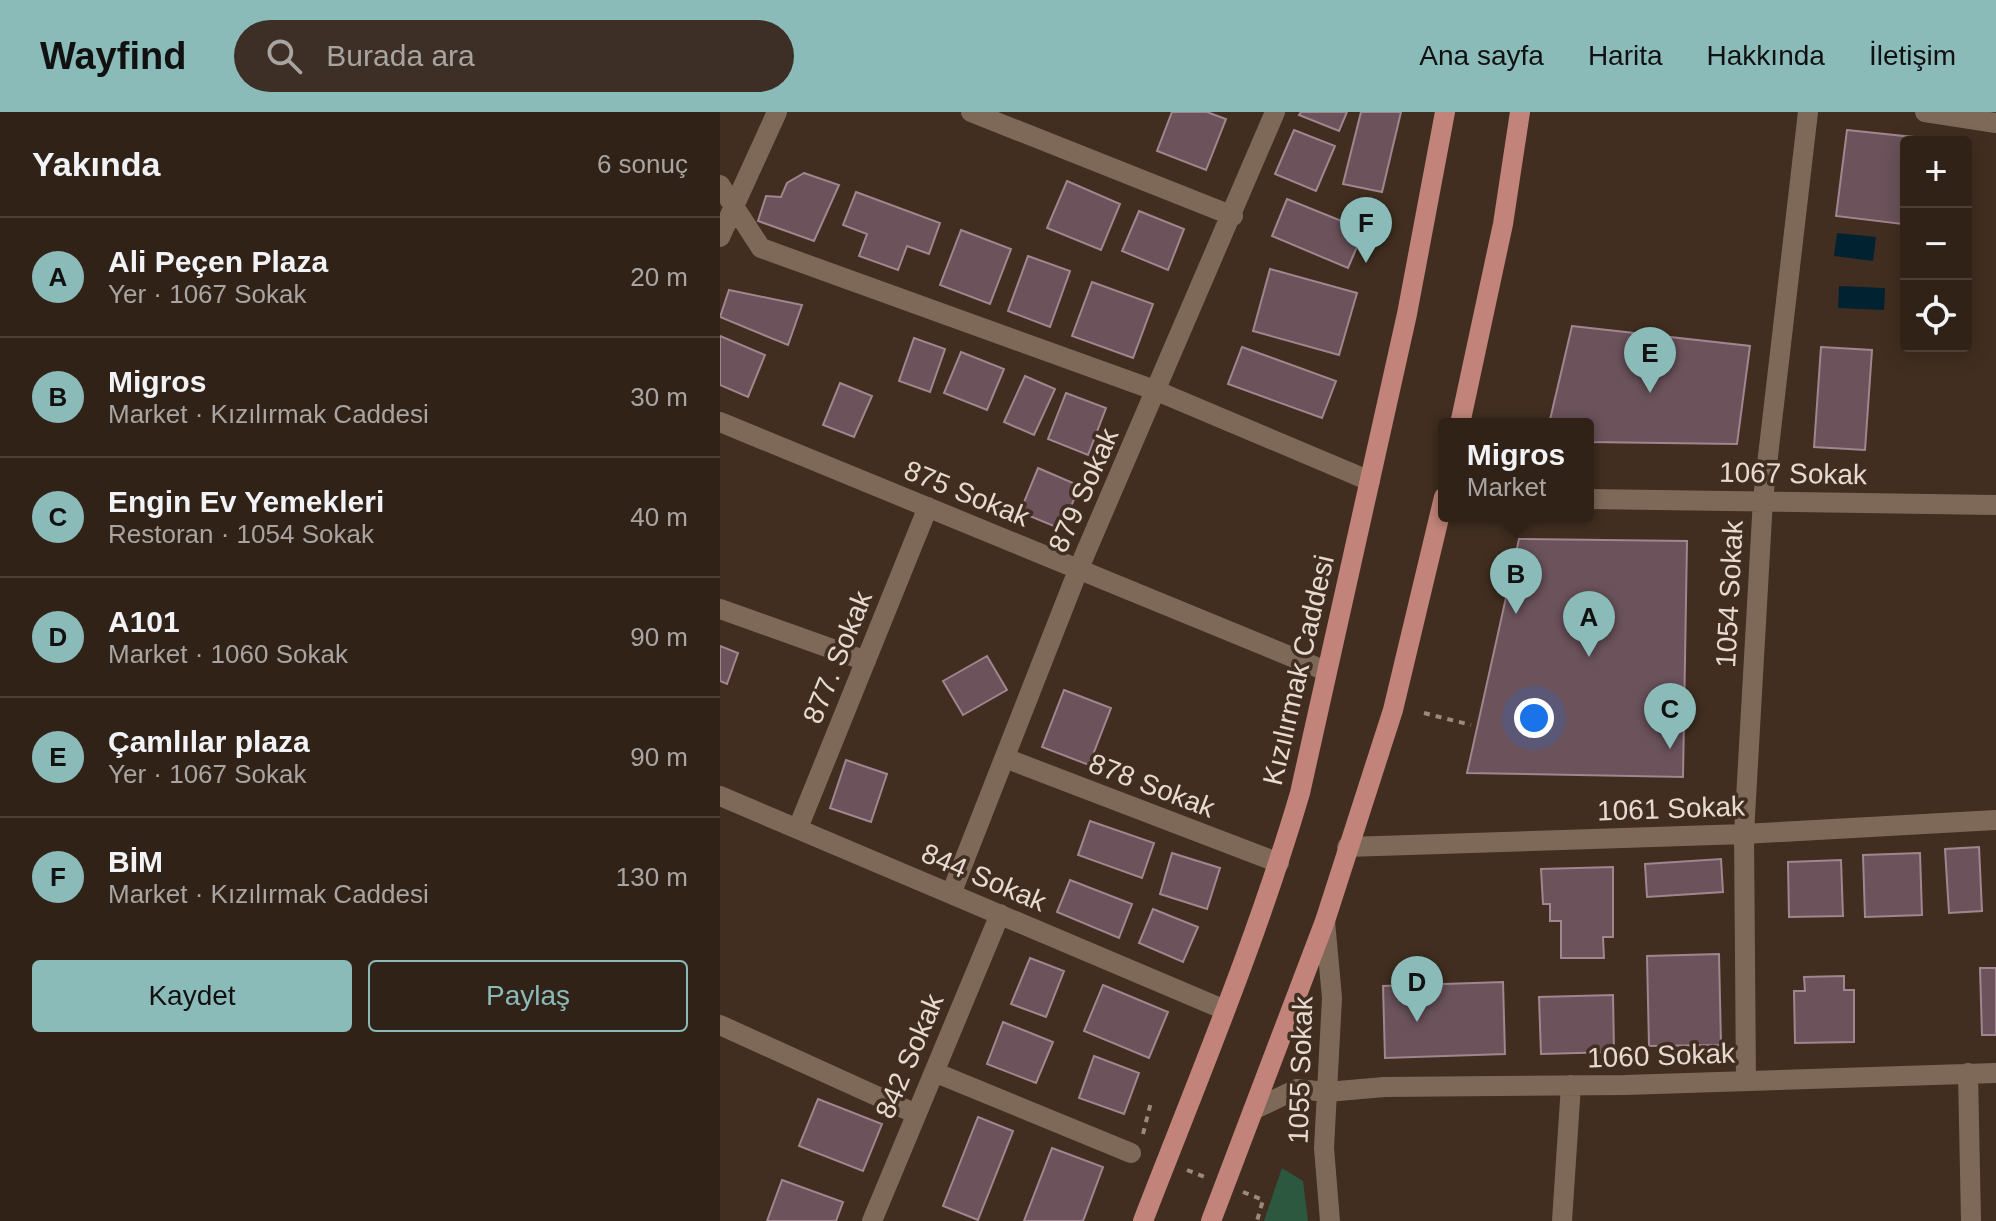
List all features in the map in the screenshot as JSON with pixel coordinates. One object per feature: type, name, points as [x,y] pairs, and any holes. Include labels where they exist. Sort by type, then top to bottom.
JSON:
[{"type":"main road","name":"Kızılırmak Caddesi","points":[[1143,1221],[1279,863],[1300,793],[1407,314],[1445,112]]},
{"type":"main road","points":[[1461,418],[1503,224],[1520,112]]},
{"type":"main road","points":[[1211,1221],[1325,921],[1393,710],[1438,522]]},
{"type":"street","points":[[720,237],[777,112]]},
{"type":"street","points":[[971,112],[1233,216]]},
{"type":"street","name":"879 Sokak","points":[[951,894],[1079,568],[1233,216],[1275,112]]},
{"type":"street","name":"1054 Sokak","points":[[1746,1081],[1744,834],[1763,499],[1808,112]]},
{"type":"street","points":[[1925,112],[1996,123]]},
{"type":"street","points":[[720,185],[761,248],[1157,391],[1370,481]]},
{"type":"street","name":"875 Sokak","points":[[720,422],[1326,671]]},
{"type":"street","name":"1067 Sokak","points":[[1594,499],[1763,499],[1996,505]]},
{"type":"street","name":"877. Sokak","points":[[798,828],[928,507]]},
{"type":"street","points":[[720,609],[866,661]]},
{"type":"street","name":"878 Sokak","points":[[1005,758],[1279,863]]},
{"type":"street","name":"844 Sokak","points":[[720,796],[1225,1010]]},
{"type":"street","name":"1061 Sokak","points":[[1347,847],[1744,834],[1996,820]]},
{"type":"street","name":"842 Sokak","points":[[872,1221],[914,1113],[1000,914]]},
{"type":"street","name":"1055 Sokak","points":[[1325,921],[1332,998],[1324,1148],[1330,1221]]},
{"type":"street","points":[[720,1025],[914,1113]]},
{"type":"street","points":[[934,1072],[1137,1146]]},
{"type":"street","points":[[1968,1073],[1971,1221]]},
{"type":"street","name":"1060 Sokak","points":[[1253,1110],[1297,1089],[1327,1092],[1384,1087],[1996,1073]]},
{"type":"street","points":[[1562,1221],[1571,1085]]},
{"type":"path","points":[[1424,713],[1471,725]]},
{"type":"path","points":[[1137,1146],[1151,1102]]},
{"type":"path","points":[[1180,1168],[1208,1178]]},
{"type":"path","points":[[1235,1189],[1263,1200],[1257,1221]]},
{"type":"green space","points":[[1282,1168],[1303,1181],[1308,1221],[1264,1221]]},
{"type":"water","points":[[1837,233],[1876,237],[1873,261],[1834,256]]},
{"type":"water","points":[[1839,286],[1885,288],[1884,310],[1838,308]]},
{"type":"building","points":[[1172,112],[1207,112],[1226,119],[1206,170],[1157,151]]},
{"type":"building","points":[[1301,112],[1347,112],[1339,131],[1299,115]]},
{"type":"building","points":[[1361,112],[1401,112],[1382,192],[1343,184]]},
{"type":"building","points":[[1294,130],[1335,146],[1316,191],[1275,174]]},
{"type":"building","points":[[1847,130],[1904,136],[1900,136],[1900,224],[1836,216]]},
{"type":"building","points":[[804,173],[839,185],[814,241],[758,221],[766,196],[781,197],[787,183]]},
{"type":"building","points":[[1067,181],[1120,204],[1101,250],[1047,228]]},
{"type":"building","points":[[856,192],[940,223],[929,254],[907,246],[898,270],[859,256],[867,234],[843,225]]},
{"type":"building","points":[[1287,199],[1364,230],[1348,268],[1272,236]]},
{"type":"building","points":[[1139,211],[1184,229],[1168,270],[1122,251]]},
{"type":"building","points":[[961,230],[1011,249],[990,304],[940,285]]},
{"type":"building","points":[[1028,256],[1070,271],[1050,327],[1008,311]]},
{"type":"building","points":[[1270,269],[1357,293],[1339,355],[1253,331]]},
{"type":"building","points":[[1092,282],[1153,304],[1133,358],[1072,336]]},
{"type":"building","points":[[729,290],[802,305],[788,345],[720,317]]},
{"type":"building","points":[[1572,326],[1750,346],[1737,444],[1594,442],[1594,418],[1550,418]]},
{"type":"building","points":[[720,336],[765,355],[748,397],[720,385]]},
{"type":"building","points":[[914,338],[945,349],[930,392],[899,381]]},
{"type":"building","points":[[1242,347],[1336,381],[1322,418],[1228,384]]},
{"type":"building","points":[[1821,347],[1872,350],[1865,450],[1814,447]]},
{"type":"building","points":[[961,352],[1004,369],[987,410],[944,393]]},
{"type":"building","points":[[1025,376],[1055,389],[1034,435],[1004,422]]},
{"type":"building","points":[[840,383],[872,396],[854,437],[823,425]]},
{"type":"building","points":[[1066,393],[1106,408],[1088,455],[1048,439]]},
{"type":"building","points":[[1038,468],[1080,486],[1061,529],[1020,512]]},
{"type":"building","points":[[1519,539],[1687,541],[1683,777],[1467,773]]},
{"type":"building","points":[[720,646],[738,653],[727,684],[720,681]]},
{"type":"building","points":[[987,656],[1007,690],[963,715],[943,681]]},
{"type":"building","points":[[1064,690],[1111,708],[1089,765],[1042,747]]},
{"type":"building","points":[[846,760],[887,774],[871,822],[830,808]]},
{"type":"building","points":[[1090,821],[1154,843],[1142,878],[1078,855]]},
{"type":"building","points":[[1979,847],[1982,911],[1949,913],[1945,849]]},
{"type":"building","points":[[1172,853],[1220,868],[1207,909],[1160,894]]},
{"type":"building","points":[[1920,853],[1922,915],[1865,917],[1863,855]]},
{"type":"building","points":[[1721,859],[1723,892],[1647,897],[1645,864]]},
{"type":"building","points":[[1841,860],[1843,916],[1789,917],[1788,862]]},
{"type":"building","points":[[1613,867],[1613,937],[1603,937],[1604,958],[1561,958],[1561,921],[1550,921],[1550,904],[1543,904],[1541,869]]},
{"type":"building","points":[[1070,880],[1132,904],[1119,938],[1057,912]]},
{"type":"building","points":[[1153,909],[1198,927],[1183,962],[1139,943]]},
{"type":"building","points":[[1719,954],[1721,1045],[1649,1046],[1647,956]]},
{"type":"building","points":[[1030,958],[1064,971],[1046,1017],[1011,1004]]},
{"type":"building","points":[[1980,968],[1996,968],[1996,1035],[1982,1035]]},
{"type":"building","points":[[1844,976],[1844,990],[1854,990],[1854,1042],[1795,1043],[1794,991],[1805,991],[1804,977]]},
{"type":"building","points":[[1503,982],[1505,1054],[1385,1058],[1383,986]]},
{"type":"building","points":[[1103,985],[1168,1012],[1149,1058],[1084,1031]]},
{"type":"building","points":[[1613,995],[1614,1052],[1541,1054],[1539,997]]},
{"type":"building","points":[[1003,1022],[1053,1042],[1036,1083],[987,1064]]},
{"type":"building","points":[[1094,1056],[1139,1073],[1124,1114],[1079,1098]]},
{"type":"building","points":[[818,1099],[882,1124],[863,1171],[799,1146]]},
{"type":"building","points":[[978,1117],[1013,1131],[978,1220],[943,1206]]},
{"type":"building","points":[[1052,1148],[1103,1167],[1083,1221],[1024,1221]]},
{"type":"building","points":[[782,1180],[843,1202],[836,1221],[767,1221]]},
{"type":"place","name":"BİM","points":[[1366,263]]},
{"type":"place","name":"Çamlılar plaza","points":[[1650,393]]},
{"type":"place","name":"Migros","points":[[1516,614]]},
{"type":"place","name":"Ali Peçen Plaza","points":[[1589,657]]},
{"type":"place","name":"Engin Ev Yemekleri","points":[[1670,749]]},
{"type":"place","name":"A101","points":[[1417,1022]]}]
